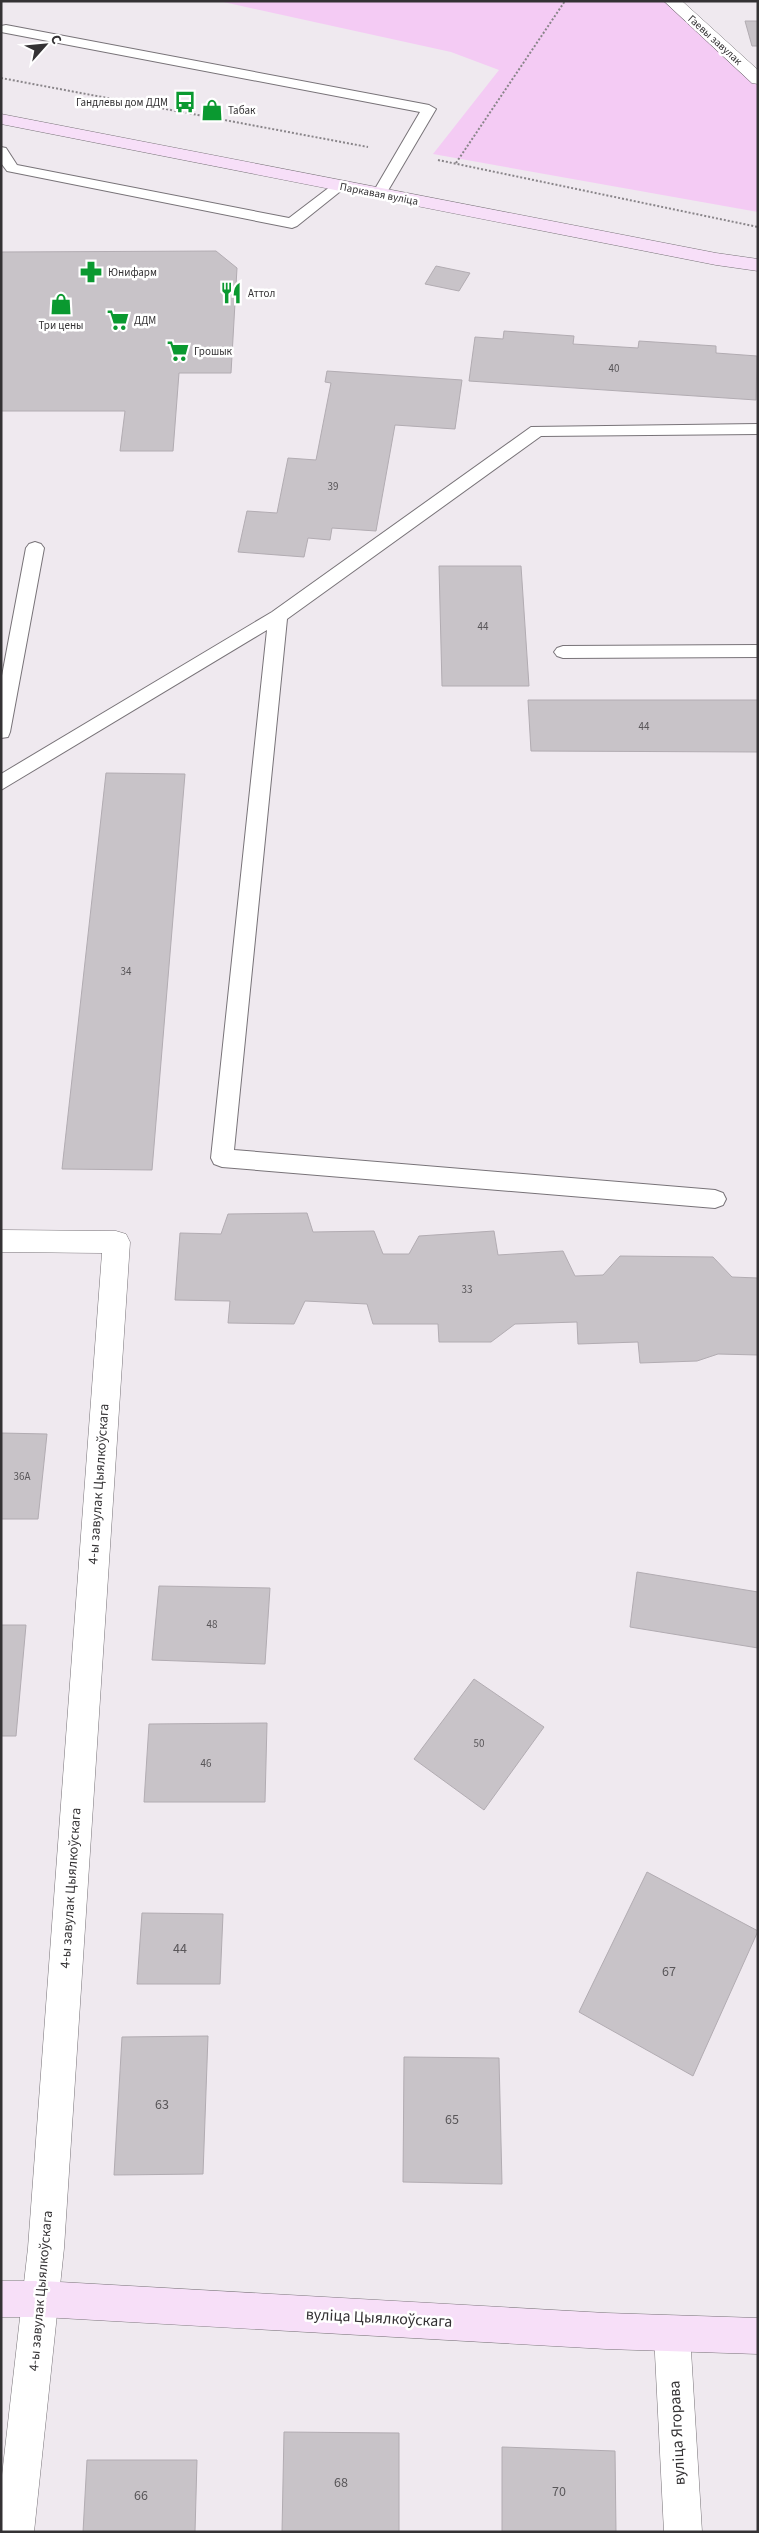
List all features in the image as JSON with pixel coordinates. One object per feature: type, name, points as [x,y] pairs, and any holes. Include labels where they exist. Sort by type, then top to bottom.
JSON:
[{"type":"main road","name":"Паркавая вуліца","points":[[1,119],[716,259],[758,264]]},
{"type":"main road","name":"вуліца Цыялкоўскага","points":[[1,2299],[42,2299],[672,2334],[758,2336]]},
{"type":"street","name":"Гаевы завулак","points":[[672,1],[758,79]]},
{"type":"street","name":"4-ы завулак Цыялкоўскага","points":[[1,1241],[116,1242],[42,2299],[15,2532]]},
{"type":"street","name":"вуліца Ягорава","points":[[672,2334],[683,2532]]},
{"type":"lane","points":[[6,29],[429,108],[379,194]]},
{"type":"lane","points":[[1,152],[12,168],[292,223],[340,186]]},
{"type":"lane","points":[[1,783],[278,616],[537,431],[758,429]]},
{"type":"lane","points":[[1,732],[35,548]]},
{"type":"lane","points":[[278,616],[222,1158],[715,1199]]},
{"type":"lane","points":[[563,652],[758,651]]},
{"type":"path","points":[[456,163],[565,1]]},
{"type":"shaded area","points":[[219,1],[676,1],[758,75],[758,212],[433,154],[499,70],[451,52]]},
{"type":"building","points":[[745,21],[758,21],[758,46],[752,46]]},
{"type":"building","name":"ДДМ","points":[[216,251],[237,268],[231,373],[179,373],[173,451],[120,451],[125,411],[1,411],[1,252]]},
{"type":"building","points":[[436,266],[470,273],[459,291],[425,284]]},
{"type":"building","points":[[504,331],[574,336],[573,344],[638,348],[639,341],[716,346],[716,353],[757,356],[756,400],[469,381],[475,337],[503,339]]},
{"type":"building","points":[[327,371],[462,380],[455,429],[395,425],[376,531],[332,528],[330,540],[308,538],[304,557],[238,552],[247,511],[277,513],[288,458],[316,460],[331,383],[325,382]]},
{"type":"building","points":[[439,566],[521,566],[529,686],[442,686]]},
{"type":"building","points":[[528,700],[758,700],[758,752],[531,751]]},
{"type":"building","points":[[106,773],[185,774],[152,1170],[62,1169]]},
{"type":"building","points":[[307,1213],[313,1232],[374,1231],[383,1254],[409,1254],[419,1236],[494,1231],[498,1255],[563,1251],[575,1276],[603,1275],[620,1256],[713,1257],[732,1277],[758,1278],[758,1355],[718,1354],[697,1361],[640,1363],[638,1342],[578,1344],[577,1322],[515,1324],[491,1342],[439,1342],[438,1324],[373,1324],[367,1304],[305,1301],[294,1324],[228,1323],[230,1301],[175,1300],[180,1233],[221,1234],[228,1214]]},
{"type":"building","points":[[1,1433],[47,1434],[38,1519],[1,1519]]},
{"type":"building","points":[[637,1572],[758,1592],[758,1648],[630,1627]]},
{"type":"building","points":[[159,1586],[270,1588],[265,1664],[152,1660]]},
{"type":"building","points":[[1,1625],[26,1625],[16,1736],[1,1736]]},
{"type":"building","points":[[474,1679],[544,1727],[484,1810],[414,1759]]},
{"type":"building","points":[[267,1723],[265,1802],[144,1802],[149,1724]]},
{"type":"building","points":[[647,1872],[758,1931],[693,2076],[579,2012]]},
{"type":"building","points":[[142,1913],[223,1914],[220,1984],[137,1984]]},
{"type":"building","points":[[208,2036],[203,2174],[114,2175],[122,2037]]},
{"type":"building","points":[[404,2057],[499,2058],[502,2184],[403,2182]]},
{"type":"building","points":[[284,2432],[399,2433],[399,2532],[282,2532]]},
{"type":"building","points":[[502,2447],[615,2451],[616,2532],[502,2532]]},
{"type":"building","points":[[87,2460],[197,2460],[195,2532],[83,2532]]},
{"type":"place","name":"Гандлевы дом ДДМ","points":[[185,102]]},
{"type":"place","name":"Табак","points":[[212,110]]},
{"type":"place","name":"Юнифарм","points":[[91,272]]},
{"type":"place","name":"Аттол","points":[[231,293]]},
{"type":"place","name":"Три цены","points":[[61,304]]},
{"type":"place","name":"ДДМ","points":[[118,320]]},
{"type":"place","name":"Грошык","points":[[178,351]]}]
